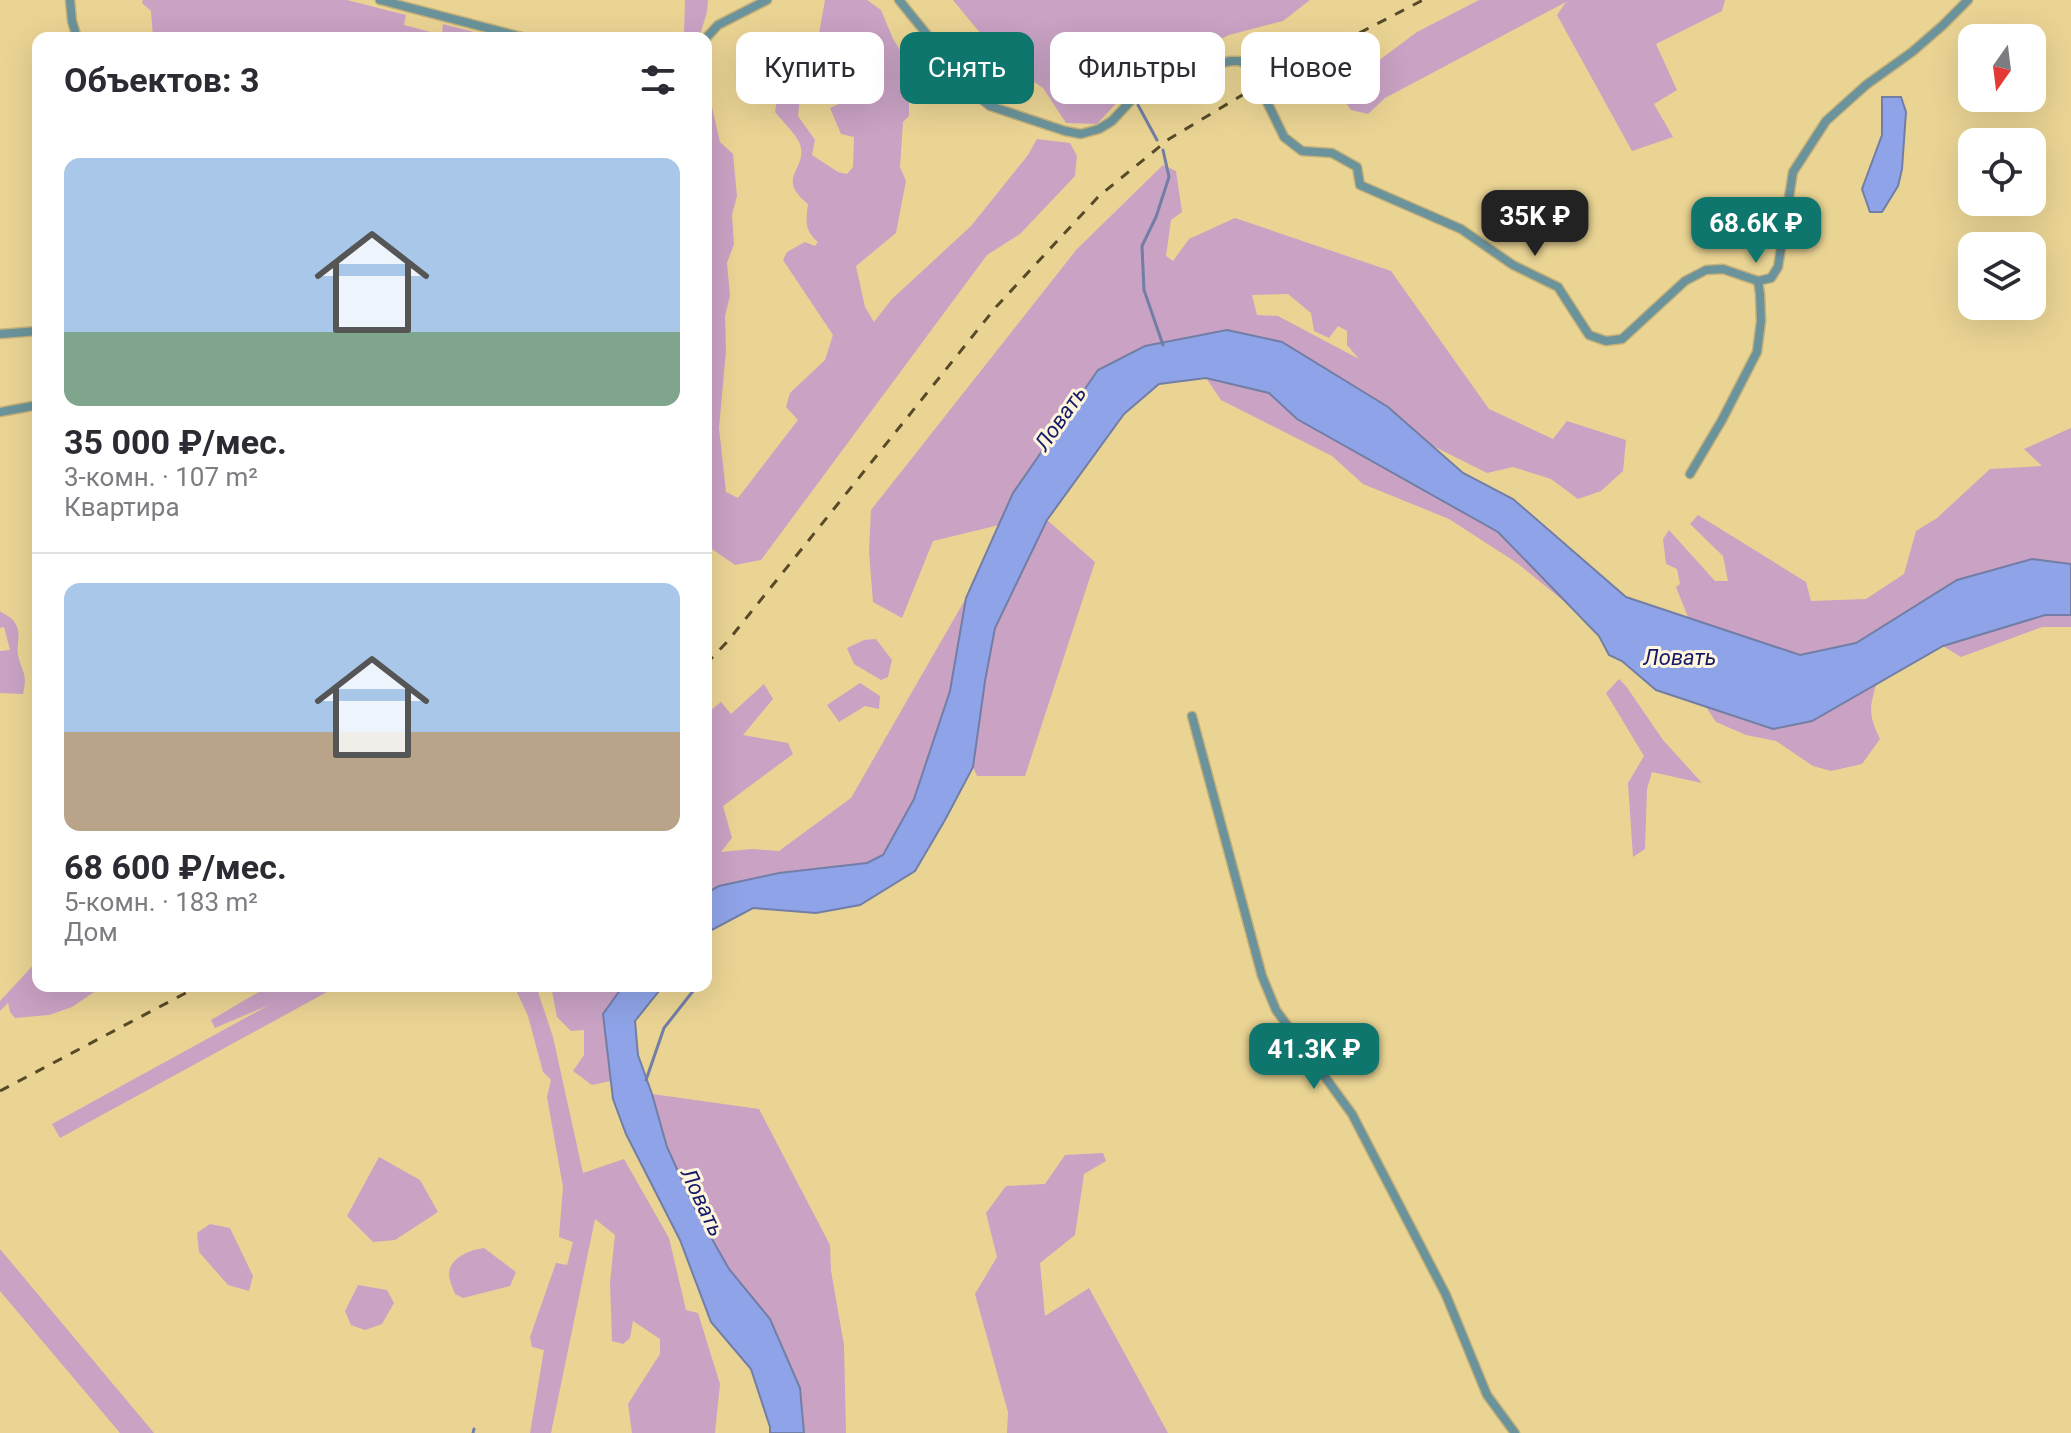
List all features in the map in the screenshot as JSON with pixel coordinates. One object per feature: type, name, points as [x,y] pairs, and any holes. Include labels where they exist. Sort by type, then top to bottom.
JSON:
[{"type":"street","points":[[70,0],[75,32]]},
{"type":"street","points":[[380,0],[503,32]]},
{"type":"street","points":[[712,32],[718,25],[767,0]]},
{"type":"street","points":[[899,0],[976,95],[990,106],[1081,134],[1112,121],[1139,92],[1197,68],[1240,61],[1250,67],[1284,137],[1302,151],[1332,153],[1357,167],[1360,185],[1461,229],[1513,265],[1558,287],[1589,335],[1606,341],[1622,339],[1685,281],[1706,270],[1723,269],[1758,281],[1771,278],[1778,267],[1793,172],[1826,121],[1866,85],[1912,52],[1968,0]]},
{"type":"street","points":[[1690,474],[1757,352],[1761,321],[1758,281]]},
{"type":"street","points":[[0,334],[32,331]]},
{"type":"street","points":[[0,412],[32,406]]},
{"type":"street","points":[[1192,716],[1262,976],[1276,1010],[1352,1114],[1446,1295],[1487,1395],[1515,1433]]},
{"type":"shaded area","points":[[143,0],[347,0],[406,15],[404,25],[431,32],[153,32],[151,11],[142,3]]},
{"type":"shaded area","points":[[685,0],[708,0],[701,32],[684,32]]},
{"type":"shaded area","points":[[825,0],[867,0],[881,10],[900,50],[900,104],[909,104],[909,116],[903,122],[900,167],[906,181],[896,233],[856,266],[865,307],[874,322],[892,299],[971,226],[1028,155],[1037,139],[1070,143],[1077,156],[1075,176],[1020,234],[987,255],[761,560],[735,565],[712,549],[712,107],[720,142],[733,154],[737,196],[732,215],[734,244],[727,263],[730,296],[725,316],[726,350],[719,428],[726,492],[738,498],[798,420],[786,407],[790,393],[825,360],[833,335],[783,260],[787,252],[805,242],[815,246],[818,242],[807,225],[808,204],[794,186],[793,179],[801,159],[799,142],[775,112],[776,104],[799,104],[798,116],[815,140],[812,155],[838,172],[847,174],[853,167],[854,137],[841,134],[830,108],[839,104],[884,104],[884,32],[819,32]]},
{"type":"shaded area","points":[[953,0],[1310,0],[1283,21],[1225,37],[1225,32],[1050,32],[1050,99],[1034,82],[1034,32],[979,32]]},
{"type":"shaded area","points":[[1479,0],[1725,0],[1722,11],[1656,44],[1677,90],[1654,104],[1673,137],[1632,151],[1557,15],[1566,2],[1380,103],[1380,60],[1417,32]]},
{"type":"shaded area","points":[[443,24],[474,32],[442,32]]},
{"type":"shaded area","points":[[1054,104],[1116,104],[1097,124],[1066,123]]},
{"type":"shaded area","points":[[1347,104],[1379,104],[1368,114],[1351,110]]},
{"type":"shaded area","points":[[1163,165],[1176,171],[1182,212],[1171,220],[1166,256],[1173,261],[1189,239],[1235,218],[1391,271],[1489,409],[1553,439],[1567,421],[1626,440],[1623,471],[1601,491],[1578,499],[1551,479],[1513,467],[1487,473],[1431,445],[1388,407],[1282,342],[1098,370],[1013,493],[999,525],[933,541],[902,618],[873,602],[869,551],[871,510],[1077,249]],"holes":[[[1288,294],[1311,313],[1314,331],[1329,338],[1338,326],[1347,331],[1347,345],[1359,359],[1278,316],[1257,315],[1252,295]]]},
{"type":"shaded area","points":[[1206,378],[1269,393],[1297,419],[1498,532],[1571,607],[1517,563],[1449,519],[1363,484],[1332,456],[1221,400]]},
{"type":"shaded area","points":[[2071,428],[2071,564],[2032,559],[1957,580],[1856,643],[1800,655],[1688,617],[1676,587],[1680,584],[1677,569],[1666,564],[1663,539],[1669,530],[1715,581],[1728,581],[1723,556],[1690,524],[1698,515],[1806,582],[1811,601],[1866,599],[1904,574],[1916,531],[1937,518],[1990,469],[2042,466],[2024,449]]},
{"type":"shaded area","points":[[1047,520],[1095,562],[1025,776],[977,776],[973,767],[995,628]]},
{"type":"shaded area","points":[[966,598],[950,691],[914,799],[883,855],[867,863],[779,873],[712,890],[712,709],[721,702],[731,714],[764,684],[773,699],[743,735],[788,743],[793,754],[723,806],[732,838],[721,852],[752,849],[779,851],[851,798]]},
{"type":"shaded area","points":[[0,611],[17,627],[18,655],[25,677],[23,694],[0,693],[0,651],[10,650],[4,627],[0,628]]},
{"type":"shaded area","points":[[2045,615],[2071,615],[2071,627],[2042,627],[1961,657],[1943,646]]},
{"type":"shaded area","points":[[876,639],[892,660],[888,677],[881,680],[854,664],[847,648],[864,640]]},
{"type":"shaded area","points":[[1619,679],[1663,740],[1702,783],[1652,772],[1647,789],[1645,849],[1633,857],[1628,783],[1644,756],[1606,693]]},
{"type":"shaded area","points":[[860,683],[880,696],[879,709],[865,706],[839,722],[827,705]]},
{"type":"shaded area","points":[[1876,685],[1871,712],[1880,739],[1862,764],[1831,771],[1813,766],[1776,741],[1746,735],[1716,722],[1706,707],[1773,729],[1812,721]]},
{"type":"shaded area","points":[[32,966],[32,992],[94,992],[72,1007],[49,1015],[15,1018],[8,1003],[0,1011],[0,1001]]},
{"type":"shaded area","points":[[259,992],[327,992],[60,1138],[52,1124],[269,1005],[215,1028],[211,1020]]},
{"type":"shaded area","points":[[517,992],[538,992],[553,1037],[583,1173],[624,1159],[669,1238],[686,1310],[698,1313],[720,1384],[715,1433],[632,1433],[628,1404],[660,1354],[660,1339],[633,1321],[630,1338],[623,1344],[612,1341],[610,1283],[615,1235],[595,1219],[551,1433],[530,1433],[544,1350],[532,1347],[530,1337],[556,1263],[567,1265],[573,1242],[559,1237],[563,1187],[547,1097],[551,1080],[543,1072],[528,1016]]},
{"type":"shaded area","points":[[552,992],[619,992],[603,1014],[611,1081],[592,1085],[573,1071],[584,1055],[584,1030],[571,1031],[557,1017]]},
{"type":"shaded area","points":[[652,1094],[759,1109],[830,1245],[831,1271],[844,1345],[846,1433],[804,1433],[800,1388],[770,1319],[729,1270],[695,1209],[667,1147]]},
{"type":"shaded area","points":[[1103,1153],[1106,1161],[1084,1174],[1075,1235],[1040,1263],[1045,1316],[1089,1288],[1168,1433],[1007,1433],[1008,1412],[975,1294],[997,1257],[986,1213],[1006,1186],[1045,1184],[1065,1155]]},
{"type":"shaded area","points":[[379,1157],[420,1180],[438,1212],[395,1240],[373,1242],[347,1216]]},
{"type":"shaded area","points":[[210,1224],[230,1228],[253,1276],[249,1291],[228,1285],[199,1252],[197,1233]]},
{"type":"shaded area","points":[[484,1248],[516,1272],[510,1286],[463,1298],[455,1294],[449,1274],[453,1263],[467,1253]]},
{"type":"shaded area","points":[[0,1249],[154,1433],[120,1433],[0,1291]]},
{"type":"shaded area","points":[[358,1285],[387,1290],[394,1303],[382,1324],[365,1330],[351,1325],[345,1311]]},
{"type":"water","points":[[1882,97],[1901,97],[1906,112],[1902,169],[1898,186],[1882,212],[1870,212],[1862,189],[1882,135]]},
{"type":"water","name":"Ловать","points":[[1227,330],[1282,342],[1388,407],[1463,473],[1513,499],[1626,597],[1800,655],[1856,643],[1957,580],[2032,559],[2071,564],[2071,615],[2045,615],[1943,646],[1812,721],[1773,729],[1656,690],[1622,661],[1609,655],[1599,636],[1498,532],[1297,419],[1269,393],[1206,378],[1159,384],[1124,414],[1047,520],[995,628],[973,767],[915,871],[860,905],[816,913],[753,908],[712,930],[712,890],[719,886],[779,873],[867,863],[883,855],[914,799],[950,691],[966,598],[1013,493],[1098,370],[1145,346]]},
{"type":"water","name":"Ловать","points":[[619,992],[658,992],[635,1021],[638,1055],[667,1147],[695,1209],[729,1269],[770,1319],[800,1388],[804,1433],[770,1433],[751,1369],[711,1322],[680,1240],[626,1134],[613,1099],[603,1014]]},
{"type":"waterway","points":[[1138,105],[1157,140]]},
{"type":"waterway","points":[[1163,150],[1169,177],[1156,217],[1142,246],[1144,290],[1163,345]]},
{"type":"waterway","points":[[646,1080],[664,1028],[692,992]]},
{"type":"waterway","points":[[473,1433],[474,1429]]},
{"type":"railway","points":[[712,658],[996,307],[1099,196],[1169,139],[1259,85],[1423,0]]},
{"type":"railway","points":[[0,1091],[188,992]]}]
